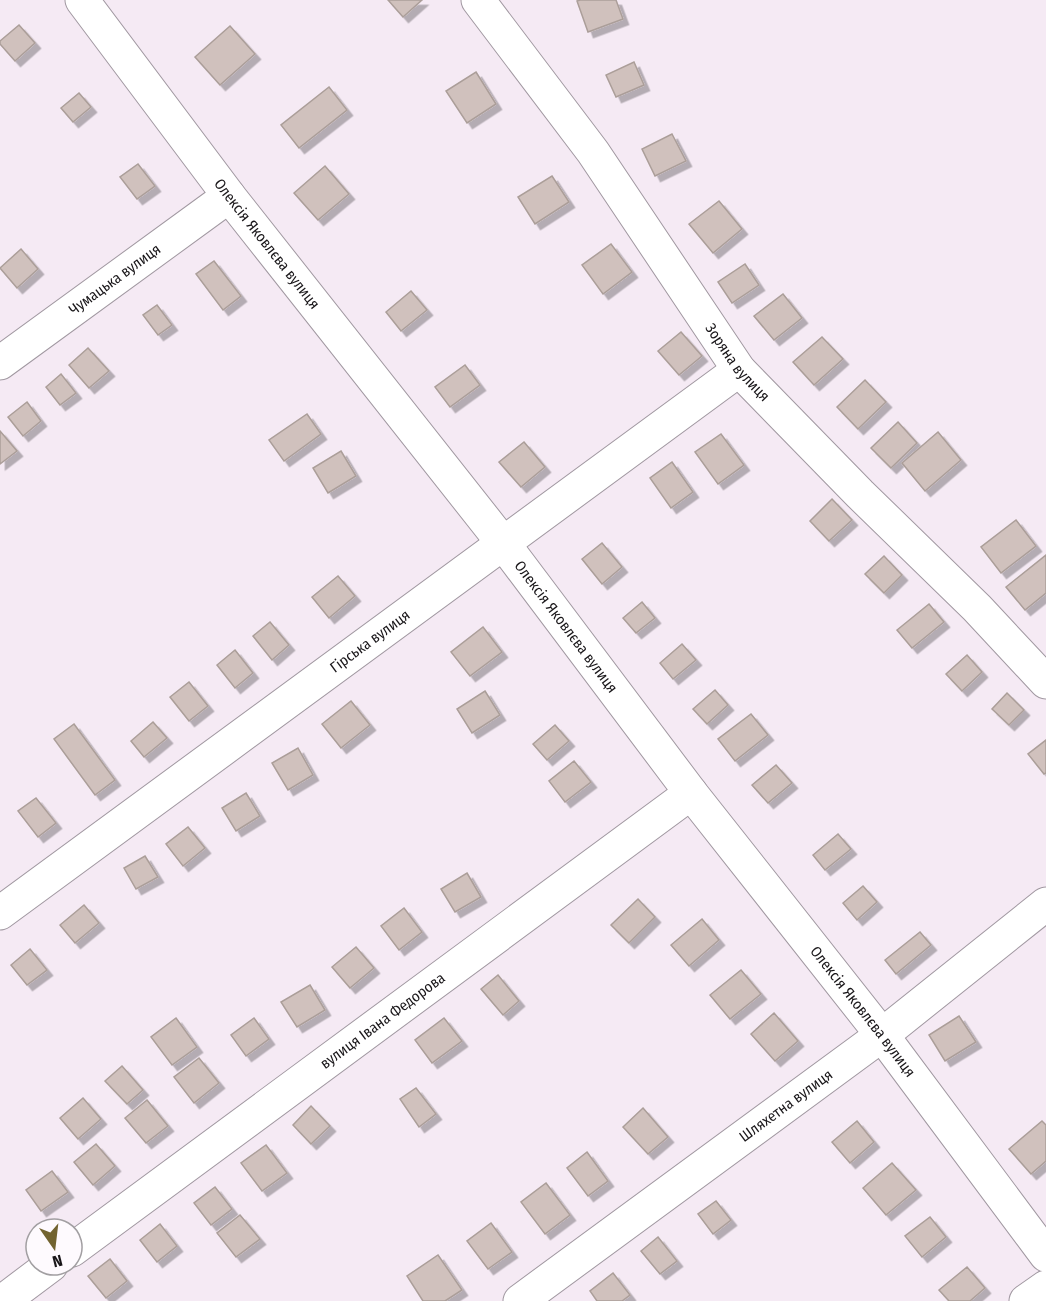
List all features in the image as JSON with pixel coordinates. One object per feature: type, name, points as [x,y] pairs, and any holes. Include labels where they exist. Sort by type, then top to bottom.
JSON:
[{"type":"street","name":"Олексія Яковлєва вулиця","points":[[82,0],[229,196],[502,543],[691,793],[882,1035],[1046,1255]]},
{"type":"street","name":"Зоряна вулиця","points":[[478,0],[593,152],[739,370],[860,494],[977,608],[1046,682]]},
{"type":"street","name":"Чумацька вулиця","points":[[0,363],[229,196]]},
{"type":"street","name":"Гірська вулиця","points":[[0,913],[739,370]]},
{"type":"street","name":"вулиця Івана Федорова","points":[[84,1241],[691,793]]},
{"type":"street","name":"Шляхетна вулиця","points":[[520,1301],[882,1035],[1046,904]]},
{"type":"street","points":[[3,1301],[35,1277]]},
{"type":"street","points":[[1026,1301],[1046,1287]]},
{"type":"building","points":[[388,0],[422,0],[403,17]]},
{"type":"building","points":[[616,0],[623,19],[588,32],[577,1]]},
{"type":"building","points":[[19,25],[35,43],[15,61],[0,41]]},
{"type":"building","points":[[230,26],[255,54],[220,85],[195,57]]},
{"type":"building","points":[[634,62],[644,85],[616,97],[606,75]]},
{"type":"building","points":[[476,72],[496,104],[467,123],[446,91]]},
{"type":"building","points":[[329,87],[347,110],[299,148],[281,125]]},
{"type":"building","points":[[79,93],[91,107],[73,122],[61,108]]},
{"type":"building","points":[[672,134],[686,161],[655,176],[642,149]]},
{"type":"building","points":[[138,164],[155,186],[137,199],[120,177]]},
{"type":"building","points":[[325,166],[349,194],[318,220],[294,193]]},
{"type":"building","points":[[552,176],[569,202],[535,224],[518,197]]},
{"type":"building","points":[[719,201],[742,229],[713,253],[689,224]]},
{"type":"building","points":[[611,244],[632,272],[603,294],[582,265]]},
{"type":"building","points":[[21,249],[38,269],[17,288],[0,268]]},
{"type":"building","points":[[214,261],[241,296],[223,310],[196,274]]},
{"type":"building","points":[[745,264],[759,285],[732,303],[718,282]]},
{"type":"building","points":[[411,291],[427,310],[401,331],[386,312]]},
{"type":"building","points":[[783,294],[802,318],[774,340],[754,316]]},
{"type":"building","points":[[157,305],[172,325],[158,335],[143,315]]},
{"type":"building","points":[[681,332],[702,356],[679,375],[658,351]]},
{"type":"building","points":[[822,337],[843,359],[814,385],[793,362]]},
{"type":"building","points":[[88,348],[109,371],[89,388],[69,365]]},
{"type":"building","points":[[465,365],[480,385],[450,407],[435,387]]},
{"type":"building","points":[[61,374],[76,393],[60,405],[46,387]]},
{"type":"building","points":[[865,380],[886,402],[858,429],[837,407]]},
{"type":"building","points":[[27,402],[41,421],[23,436],[8,417]]},
{"type":"building","points":[[307,414],[321,434],[284,461],[269,440]]},
{"type":"building","points":[[898,422],[917,443],[891,468],[871,448]]},
{"type":"building","points":[[0,431],[17,451],[0,464]]},
{"type":"building","points":[[938,432],[961,460],[925,491],[902,463]]},
{"type":"building","points":[[721,434],[744,465],[718,484],[695,452]]},
{"type":"building","points":[[524,442],[545,467],[521,487],[499,462]]},
{"type":"building","points":[[341,451],[356,476],[328,493],[313,468]]},
{"type":"building","points":[[672,462],[693,492],[671,508],[650,478]]},
{"type":"building","points":[[832,499],[852,520],[829,541],[810,521]]},
{"type":"building","points":[[1016,520],[1036,546],[1001,573],[981,547]]},
{"type":"building","points":[[602,543],[622,567],[602,584],[582,559]]},
{"type":"building","points":[[1046,555],[1046,593],[1025,610],[1006,587]]},
{"type":"building","points":[[884,556],[902,575],[884,593],[865,574]]},
{"type":"building","points":[[338,576],[355,596],[329,618],[312,597]]},
{"type":"building","points":[[642,602],[655,618],[636,633],[623,618]]},
{"type":"building","points":[[929,604],[944,622],[912,648],[897,630]]},
{"type":"building","points":[[270,622],[289,645],[272,660],[253,636]]},
{"type":"building","points":[[483,627],[502,652],[470,676],[451,652]]},
{"type":"building","points":[[682,644],[696,660],[673,679],[660,663]]},
{"type":"building","points":[[235,650],[253,673],[235,688],[217,665]]},
{"type":"building","points":[[967,655],[982,672],[962,691],[946,674]]},
{"type":"building","points":[[189,682],[208,706],[189,721],[170,697]]},
{"type":"building","points":[[715,690],[728,705],[707,724],[693,709]]},
{"type":"building","points":[[485,691],[500,715],[472,733],[457,709]]},
{"type":"building","points":[[1007,693],[1024,710],[1009,725],[992,709]]},
{"type":"building","points":[[351,701],[370,725],[341,748],[322,724]]},
{"type":"building","points":[[751,714],[768,735],[735,761],[718,739]]},
{"type":"building","points":[[153,722],[167,738],[144,757],[131,741]]},
{"type":"building","points":[[74,724],[115,780],[95,795],[54,739]]},
{"type":"building","points":[[555,725],[569,741],[547,760],[533,744]]},
{"type":"building","points":[[1046,740],[1046,773],[1044,774],[1028,754]]},
{"type":"building","points":[[298,748],[313,775],[288,790],[272,763]]},
{"type":"building","points":[[574,761],[591,782],[565,802],[549,781]]},
{"type":"building","points":[[776,765],[792,783],[768,803],[752,785]]},
{"type":"building","points":[[246,793],[260,816],[236,831],[222,808]]},
{"type":"building","points":[[36,798],[56,823],[38,837],[18,811]]},
{"type":"building","points":[[188,827],[205,848],[183,866],[166,844]]},
{"type":"building","points":[[838,834],[851,849],[825,870],[813,855]]},
{"type":"building","points":[[145,856],[158,877],[136,889],[124,868]]},
{"type":"building","points":[[467,873],[481,897],[455,912],[441,889]]},
{"type":"building","points":[[863,886],[877,902],[857,920],[843,903]]},
{"type":"building","points":[[638,899],[655,917],[629,943],[611,925]]},
{"type":"building","points":[[84,905],[99,923],[75,943],[60,925]]},
{"type":"building","points":[[404,908],[422,932],[399,950],[381,926]]},
{"type":"building","points":[[702,919],[719,940],[689,966],[671,945]]},
{"type":"building","points":[[920,932],[931,945],[896,974],[885,960]]},
{"type":"building","points":[[356,947],[374,968],[350,988],[332,967]]},
{"type":"building","points":[[30,949],[47,970],[27,985],[11,965]]},
{"type":"building","points":[[741,970],[761,994],[730,1019],[710,995]]},
{"type":"building","points":[[498,975],[519,1001],[503,1015],[481,989]]},
{"type":"building","points":[[310,985],[325,1010],[297,1027],[281,1002]]},
{"type":"building","points":[[774,1013],[798,1041],[775,1061],[751,1034]]},
{"type":"building","points":[[959,1016],[976,1042],[945,1061],[929,1035]]},
{"type":"building","points":[[176,1018],[197,1047],[172,1065],[151,1037]]},
{"type":"building","points":[[254,1018],[269,1039],[246,1056],[231,1035]]},
{"type":"building","points":[[444,1018],[462,1041],[432,1063],[415,1040]]},
{"type":"building","points":[[199,1058],[219,1083],[194,1103],[174,1077]]},
{"type":"building","points":[[122,1066],[143,1090],[127,1104],[105,1081]]},
{"type":"building","points":[[416,1088],[436,1114],[419,1127],[400,1099]]},
{"type":"building","points":[[83,1098],[101,1119],[78,1139],[60,1118]]},
{"type":"building","points":[[147,1100],[168,1126],[146,1143],[125,1118]]},
{"type":"building","points":[[311,1106],[330,1126],[311,1144],[293,1125]]},
{"type":"building","points":[[643,1108],[668,1137],[648,1154],[623,1127]]},
{"type":"building","points":[[857,1121],[874,1142],[850,1163],[832,1142]]},
{"type":"building","points":[[1042,1121],[1046,1125],[1046,1161],[1031,1174],[1009,1149]]},
{"type":"building","points":[[96,1144],[115,1166],[93,1185],[74,1162]]},
{"type":"building","points":[[266,1145],[287,1173],[262,1191],[241,1163]]},
{"type":"building","points":[[587,1152],[608,1181],[588,1196],[567,1168]]},
{"type":"building","points":[[892,1163],[916,1190],[886,1215],[863,1188]]},
{"type":"building","points":[[52,1171],[68,1192],[41,1211],[26,1190]]},
{"type":"building","points":[[546,1183],[570,1215],[545,1234],[521,1202]]},
{"type":"building","points":[[215,1187],[232,1209],[211,1225],[194,1203]]},
{"type":"building","points":[[716,1201],[731,1220],[713,1234],[698,1214]]},
{"type":"building","points":[[240,1215],[260,1239],[236,1257],[217,1233]]},
{"type":"building","points":[[930,1217],[946,1237],[922,1257],[905,1236]]},
{"type":"building","points":[[491,1223],[512,1252],[488,1269],[467,1241]]},
{"type":"building","points":[[160,1224],[177,1246],[157,1262],[140,1240]]},
{"type":"building","points":[[658,1237],[677,1261],[660,1274],[641,1251]]},
{"type":"building","points":[[438,1255],[462,1290],[445,1301],[423,1301],[407,1276]]},
{"type":"building","points":[[110,1259],[127,1281],[106,1298],[88,1276]]},
{"type":"building","points":[[967,1267],[985,1288],[970,1301],[949,1301],[939,1290]]},
{"type":"building","points":[[613,1273],[630,1295],[622,1301],[597,1301],[590,1291]]}]
